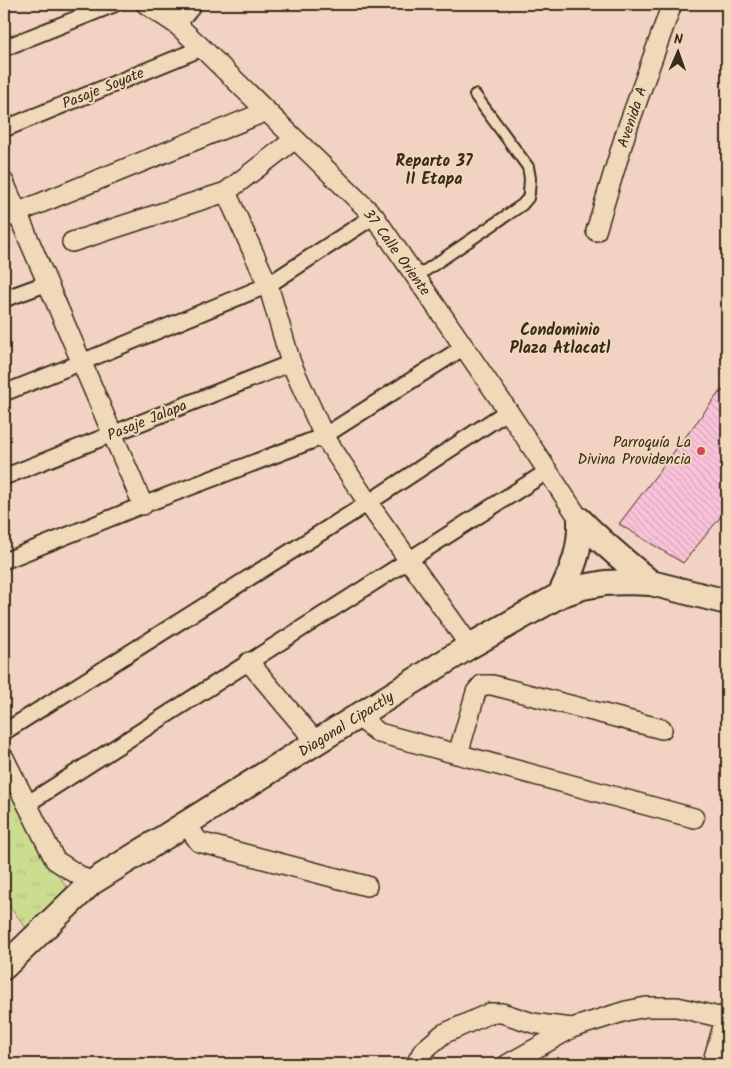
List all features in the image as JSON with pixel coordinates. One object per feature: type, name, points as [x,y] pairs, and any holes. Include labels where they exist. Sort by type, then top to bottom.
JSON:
[{"type":"street","points":[[4,48],[114,4]]},
{"type":"street","name":"37 Calle Oriente","points":[[146,4],[176,24],[202,48],[374,216],[580,520]]},
{"type":"street","points":[[176,24],[192,4]]},
{"type":"street","name":"Avenida A","points":[[596,231],[626,132],[672,4]]},
{"type":"street","name":"Pasaje Soyate","points":[[4,129],[202,48]]},
{"type":"street","points":[[11,216],[267,111]]},
{"type":"street","points":[[72,242],[226,192],[296,138]]},
{"type":"street","points":[[4,182],[11,216],[48,283],[144,505]]},
{"type":"street","points":[[226,192],[268,285],[290,363],[324,436],[408,561],[470,646]]},
{"type":"street","points":[[4,393],[268,285],[374,216]]},
{"type":"street","points":[[4,299],[48,283]]},
{"type":"street","points":[[4,561],[324,436],[464,347]]},
{"type":"street","name":"Pasaje Jalapa","points":[[4,477],[290,363]]},
{"type":"street","points":[[4,732],[368,503],[508,412]]},
{"type":"street","points":[[27,804],[548,471]]},
{"type":"street","points":[[580,520],[614,553],[651,583]]},
{"type":"street","points":[[560,596],[569,577],[578,549],[581,536],[580,520]]},
{"type":"street","name":"Diagonal Cipactly","points":[[4,967],[91,883],[470,646],[560,596],[583,587],[627,582],[651,583],[727,602]]},
{"type":"street","points":[[250,662],[316,742]]},
{"type":"street","points":[[458,754],[476,692],[482,685],[492,685],[662,729]]},
{"type":"street","points":[[357,716],[379,733],[694,818]]},
{"type":"street","points":[[4,758],[55,860],[91,883]]},
{"type":"street","points":[[186,824],[199,842],[367,886]]},
{"type":"street","points":[[508,1064],[572,1028],[626,1011],[646,1007],[677,1007],[727,1017],[712,1064]]},
{"type":"street","points":[[416,1064],[423,1051],[443,1034],[490,1013],[502,1013],[533,1023],[572,1028]]},
{"type":"lane","points":[[416,277],[522,205],[528,198],[530,178],[528,167],[475,95]]},
{"type":"green space","points":[[4,773],[50,862],[69,891],[27,929],[4,899]]},
{"type":"building","name":"Parroquía La Divina Providencia","points":[[721,390],[727,393],[727,509],[683,563],[619,524]]},
{"type":"place","name":"Parroquía La Divina Providencia","points":[[701,451]]},
{"type":"district","name":"Reparto 37 II Etapa","points":[[434,169]]},
{"type":"district","name":"Condominio Plaza Atlacatl","points":[[560,338]]}]
